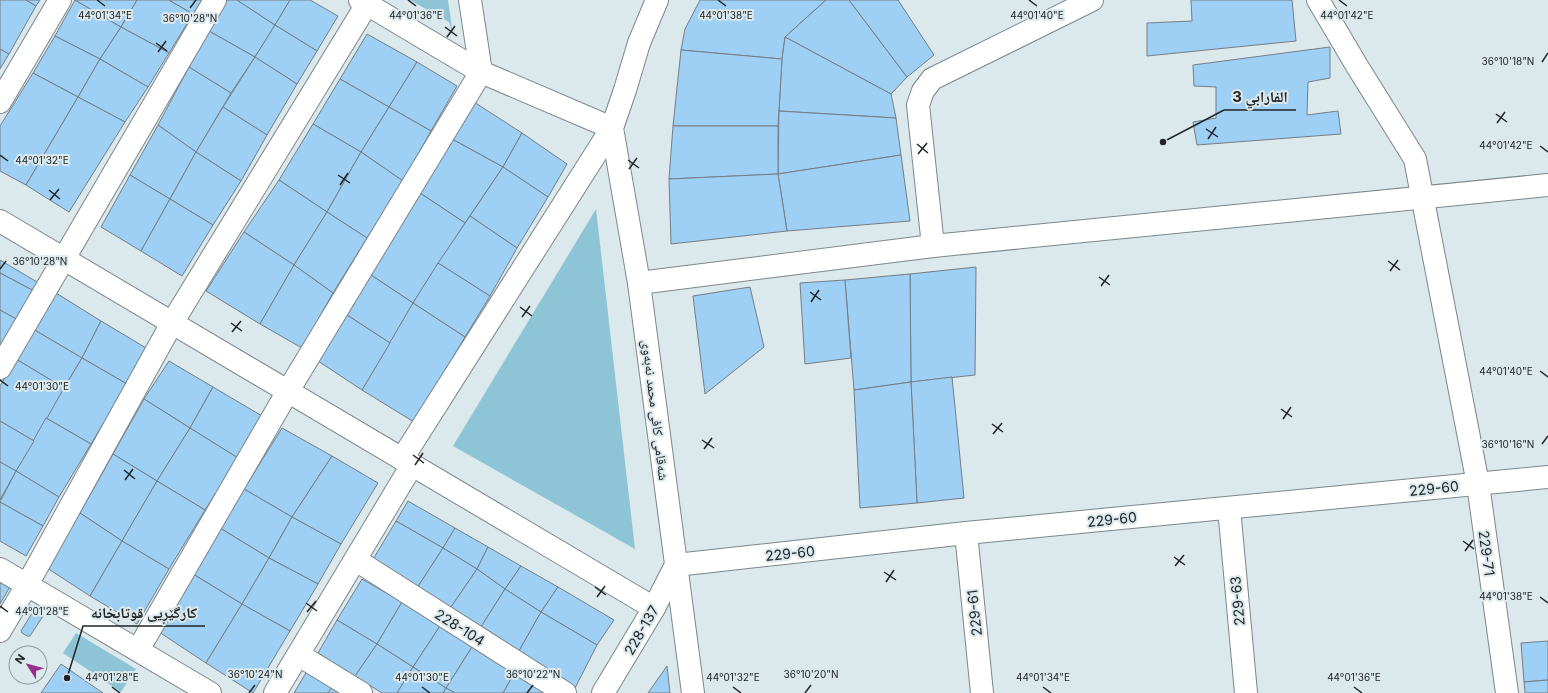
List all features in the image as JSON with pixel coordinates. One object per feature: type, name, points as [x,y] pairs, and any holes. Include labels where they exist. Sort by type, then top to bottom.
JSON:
[{"type":"street","points":[[0,102],[60,0]]},
{"type":"street","points":[[0,368],[214,0]]},
{"type":"street","points":[[138,650],[288,391],[481,72],[470,0]]},
{"type":"street","points":[[275,693],[356,560],[407,462],[612,128],[639,43],[657,0]]},
{"type":"street","points":[[933,246],[918,105],[923,91],[932,79],[1092,0]]},
{"type":"street","name":"229-71","points":[[1318,0],[1361,73],[1416,159],[1478,484],[1507,693]]},
{"type":"street","points":[[0,631],[172,323],[363,2],[481,72],[612,128]]},
{"type":"street","name":"شەقامی کافی محمد نەبەوی","points":[[612,128],[639,283],[693,693]]},
{"type":"street","points":[[639,283],[933,246],[1548,185]]},
{"type":"street","points":[[0,221],[654,608]]},
{"type":"street","name":"229-60","points":[[676,565],[966,534],[1548,477]]},
{"type":"street","name":"229-63","points":[[1228,508],[1246,693]]},
{"type":"street","name":"229-61","points":[[966,534],[982,693]]},
{"type":"street","name":"228-104","points":[[356,560],[565,693]]},
{"type":"street","name":"228-137","points":[[603,693],[654,608],[676,565]]},
{"type":"street","points":[[0,569],[210,693]]},
{"type":"street","points":[[299,655],[361,693]]},
{"type":"shaded area","points":[[410,0],[448,0],[453,35],[449,22]]},
{"type":"shaded area","points":[[596,209],[635,549],[453,446]]},
{"type":"shaded area","points":[[76,633],[136,669],[121,692],[63,653]]},
{"type":"building","points":[[0,0],[26,0],[36,6],[9,54],[0,49]]},
{"type":"building","points":[[26,0],[40,0],[36,6]]},
{"type":"building","points":[[75,0],[121,27],[100,59],[55,36]]},
{"type":"building","points":[[75,0],[137,0],[121,27]]},
{"type":"building","points":[[137,0],[169,0],[193,14],[169,53],[121,27]]},
{"type":"building","points":[[169,0],[202,0],[193,14]]},
{"type":"building","points":[[227,0],[237,0],[275,25],[255,57],[209,31]]},
{"type":"building","points":[[237,0],[290,0],[275,25]]},
{"type":"building","points":[[290,0],[310,0],[338,16],[317,51],[275,25]]},
{"type":"building","points":[[700,0],[826,0],[785,37],[782,59],[681,50],[685,29]]},
{"type":"building","points":[[826,0],[849,0],[907,77],[891,94],[785,37]]},
{"type":"building","points":[[849,0],[898,0],[934,55],[907,77]]},
{"type":"building","points":[[1191,0],[1292,0],[1296,41],[1147,56],[1147,23],[1192,21]]},
{"type":"building","points":[[275,25],[317,51],[297,84],[255,57]]},
{"type":"building","points":[[121,27],[169,53],[148,87],[100,59]]},
{"type":"building","points":[[209,31],[255,57],[231,93],[189,67]]},
{"type":"building","points":[[367,34],[417,62],[389,107],[340,79]]},
{"type":"building","points":[[55,36],[100,59],[78,97],[33,73]]},
{"type":"building","points":[[785,37],[891,94],[896,118],[779,111],[782,59]]},
{"type":"building","points":[[1330,47],[1330,78],[1308,82],[1307,115],[1338,111],[1341,134],[1197,145],[1193,122],[1216,118],[1216,87],[1194,86],[1193,65]]},
{"type":"building","points":[[0,49],[9,54],[0,69]]},
{"type":"building","points":[[681,50],[782,59],[778,126],[673,126]]},
{"type":"building","points":[[255,57],[297,84],[267,135],[223,107]]},
{"type":"building","points":[[100,59],[148,87],[125,122],[78,97]]},
{"type":"building","points":[[417,62],[457,86],[431,131],[389,107]]},
{"type":"building","points":[[189,67],[231,93],[196,152],[158,125]]},
{"type":"building","points":[[33,73],[78,97],[26,185],[0,171],[0,126]]},
{"type":"building","points":[[340,79],[389,107],[361,152],[313,124]]},
{"type":"building","points":[[78,97],[125,122],[69,212],[26,185]]},
{"type":"building","points":[[474,102],[522,133],[503,167],[452,139]]},
{"type":"building","points":[[223,107],[267,135],[241,181],[196,152]]},
{"type":"building","points":[[389,107],[431,131],[403,181],[361,152]]},
{"type":"building","points":[[779,111],[896,118],[901,155],[778,174]]},
{"type":"building","points":[[313,124],[361,152],[327,212],[279,180]]},
{"type":"building","points":[[158,125],[196,152],[170,199],[130,175]]},
{"type":"building","points":[[673,126],[778,126],[778,174],[669,179]]},
{"type":"building","points":[[522,133],[567,164],[548,197],[503,167]]},
{"type":"building","points":[[452,139],[503,167],[465,223],[420,193]]},
{"type":"building","points":[[196,152],[241,181],[213,225],[170,199]]},
{"type":"building","points":[[361,152],[403,181],[367,238],[327,212]]},
{"type":"building","points":[[901,155],[910,221],[787,231],[778,174]]},
{"type":"building","points":[[503,167],[548,197],[517,248],[470,216]]},
{"type":"building","points":[[778,174],[787,231],[671,244],[669,179]]},
{"type":"building","points":[[130,175],[170,199],[141,251],[101,227]]},
{"type":"building","points":[[279,180],[327,212],[294,265],[244,232]]},
{"type":"building","points":[[420,193],[465,223],[413,303],[371,275]]},
{"type":"building","points":[[170,199],[213,225],[182,276],[141,251]]},
{"type":"building","points":[[327,212],[367,238],[333,293],[294,265]]},
{"type":"building","points":[[470,216],[517,248],[490,296],[438,263]]},
{"type":"building","points":[[244,232],[294,265],[260,324],[206,291]]},
{"type":"building","points":[[0,260],[37,282],[34,291],[0,273]]},
{"type":"building","points":[[438,263],[490,296],[465,337],[413,303]]},
{"type":"building","points":[[294,265],[333,293],[302,348],[260,324]]},
{"type":"building","points":[[976,267],[975,375],[911,382],[910,274]]},
{"type":"building","points":[[0,273],[34,291],[18,320],[0,310]]},
{"type":"building","points":[[910,274],[911,382],[854,390],[845,280]]},
{"type":"building","points":[[371,275],[413,303],[390,343],[347,315]]},
{"type":"building","points":[[845,280],[851,358],[805,364],[800,283]]},
{"type":"building","points":[[750,287],[764,347],[705,394],[693,296]]},
{"type":"building","points":[[56,293],[101,321],[82,358],[33,329]]},
{"type":"building","points":[[413,303],[465,337],[414,422],[362,390]]},
{"type":"building","points":[[0,310],[18,320],[0,348]]},
{"type":"building","points":[[347,315],[390,343],[362,390],[318,361]]},
{"type":"building","points":[[101,321],[146,348],[127,384],[82,358]]},
{"type":"building","points":[[33,329],[82,358],[64,388],[16,359]]},
{"type":"building","points":[[82,358],[127,384],[91,444],[46,418]]},
{"type":"building","points":[[16,359],[64,388],[34,441],[0,421],[0,386]]},
{"type":"building","points":[[169,361],[213,387],[190,428],[144,399]]},
{"type":"building","points":[[952,377],[964,498],[917,503],[911,382]]},
{"type":"building","points":[[911,382],[917,503],[860,508],[854,390]]},
{"type":"building","points":[[213,387],[262,416],[238,458],[190,428]]},
{"type":"building","points":[[144,399],[190,428],[157,481],[113,454]]},
{"type":"building","points":[[46,418],[91,444],[59,497],[16,471]]},
{"type":"building","points":[[0,421],[34,441],[16,471],[0,462]]},
{"type":"building","points":[[190,428],[238,458],[205,510],[157,481]]},
{"type":"building","points":[[282,428],[332,456],[292,517],[244,489]]},
{"type":"building","points":[[113,454],[157,481],[122,541],[80,513]]},
{"type":"building","points":[[332,456],[378,483],[341,544],[292,517]]},
{"type":"building","points":[[0,462],[16,471],[0,500]]},
{"type":"building","points":[[16,471],[59,497],[43,526],[0,502]]},
{"type":"building","points":[[157,481],[205,510],[169,569],[122,541]]},
{"type":"building","points":[[244,489],[292,517],[269,558],[220,528]]},
{"type":"building","points":[[408,501],[455,528],[443,548],[396,521]]},
{"type":"building","points":[[0,502],[43,526],[26,556],[0,541]]},
{"type":"building","points":[[80,513],[122,541],[90,596],[47,568]]},
{"type":"building","points":[[292,517],[341,544],[318,584],[269,558]]},
{"type":"building","points":[[396,521],[443,548],[417,588],[372,561]]},
{"type":"building","points":[[220,528],[269,558],[242,604],[193,574]]},
{"type":"building","points":[[455,528],[488,547],[477,569],[443,548]]},
{"type":"building","points":[[122,541],[169,569],[137,624],[90,596]]},
{"type":"building","points":[[488,547],[521,566],[505,589],[477,569]]},
{"type":"building","points":[[443,548],[477,569],[449,610],[417,588]]},
{"type":"building","points":[[269,558],[318,584],[290,631],[242,604]]},
{"type":"building","points":[[521,566],[558,587],[541,612],[505,589]]},
{"type":"building","points":[[477,569],[505,589],[479,630],[449,610]]},
{"type":"building","points":[[193,574],[242,604],[206,663],[159,632]]},
{"type":"building","points":[[0,578],[11,585],[0,604]]},
{"type":"building","points":[[362,579],[402,602],[377,644],[337,620]]},
{"type":"building","points":[[558,587],[614,620],[597,645],[541,612]]},
{"type":"building","points":[[505,589],[541,612],[519,651],[479,630]]},
{"type":"building","points":[[402,602],[440,626],[413,667],[377,644]]},
{"type":"building","points":[[242,604],[290,631],[253,693],[206,663]]},
{"type":"building","points":[[34,610],[43,616],[30,636],[27,636],[21,631]]},
{"type":"building","points":[[541,612],[597,645],[574,690],[519,651]]},
{"type":"building","points":[[337,620],[377,644],[355,676],[318,653]]},
{"type":"building","points":[[440,626],[472,647],[446,688],[413,667]]},
{"type":"building","points":[[1548,641],[1548,680],[1524,682],[1521,643]]},
{"type":"building","points":[[377,644],[413,667],[397,693],[382,693],[355,676]]},
{"type":"building","points":[[472,647],[515,672],[503,693],[455,693],[446,688]]},
{"type":"building","points":[[61,664],[103,693],[41,693],[48,685]]},
{"type":"building","points":[[667,666],[670,693],[648,693]]},
{"type":"building","points":[[413,667],[446,688],[443,693],[397,693]]},
{"type":"building","points":[[307,671],[332,687],[328,693],[294,693]]},
{"type":"building","points":[[515,672],[557,693],[503,693]]},
{"type":"building","points":[[1548,680],[1548,693],[1525,693],[1524,682]]},
{"type":"building","points":[[332,687],[343,693],[328,693]]},
{"type":"building","points":[[446,688],[455,693],[443,693]]},
{"type":"place","name":"الفارابي 3","points":[[1163,142]]},
{"type":"place","name":"کارگێڕیی قوتابخانە","points":[[67,678]]}]
